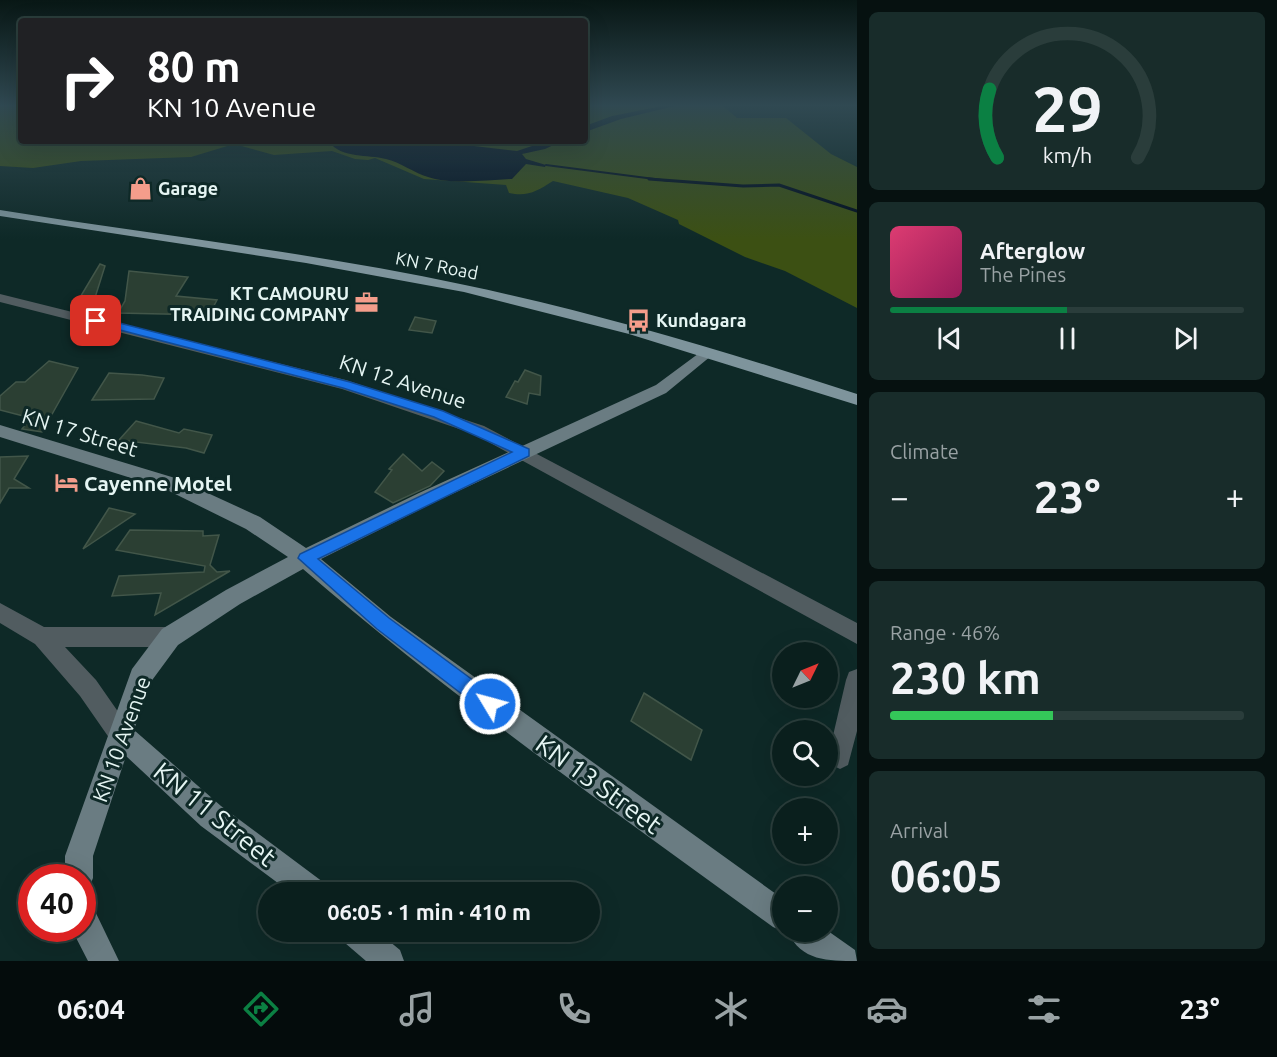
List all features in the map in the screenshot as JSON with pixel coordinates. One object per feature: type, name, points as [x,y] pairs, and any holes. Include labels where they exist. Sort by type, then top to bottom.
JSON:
[{"type":"main road","name":"KN 7 Road","points":[[0,213],[408,277],[566,312],[857,400]]},
{"type":"street","name":"KN 12 Avenue","points":[[0,298],[346,385],[438,414],[524,452],[717,561],[857,634]]},
{"type":"street","name":"KN 10 Avenue","points":[[79,864],[79,856],[140,677],[170,637],[233,597],[305,558],[524,452],[661,389],[706,353]]},
{"type":"street","name":"KN 17 Street","points":[[0,431],[169,483],[253,524],[305,558]]},
{"type":"street","name":"KN 13 Street","points":[[305,558],[392,631],[580,771],[772,909]]},
{"type":"street","points":[[0,612],[42,637],[88,688],[120,734]]},
{"type":"street","points":[[42,637],[170,637]]},
{"type":"street","points":[[840,757],[857,680]]},
{"type":"street","name":"KN 11 Street","points":[[120,734],[212,816],[300,882]]},
{"type":"street","points":[[94,942],[104,961]]},
{"type":"street","points":[[367,942],[389,961]]},
{"type":"street","points":[[817,942],[844,961]]},
{"type":"green space","points":[[0,150],[215,150],[191,157],[81,161],[33,168],[0,166]]},
{"type":"green space","points":[[255,150],[826,150],[857,167],[857,308],[785,271],[745,257],[679,224],[678,220],[628,198],[553,181],[532,192],[509,193],[506,185],[424,179],[375,158],[355,159],[332,151],[274,155]]},
{"type":"water","points":[[339,150],[541,150],[522,154],[526,159],[546,165],[545,167],[526,164],[512,179],[459,181],[428,177],[386,159]]},
{"type":"building","points":[[100,264],[105,266],[93,304],[76,304]]},
{"type":"building","points":[[129,271],[188,277],[176,296],[217,300],[209,315],[118,313],[125,301]]},
{"type":"building","points":[[415,317],[436,321],[432,333],[409,330]]},
{"type":"building","points":[[49,361],[78,368],[42,432],[22,429],[31,418],[0,410],[0,396],[16,382],[25,382]]},
{"type":"building","points":[[525,370],[541,376],[540,395],[529,393],[527,404],[506,397],[515,381],[518,382]]},
{"type":"building","points":[[109,373],[164,378],[154,399],[92,400]]},
{"type":"building","points":[[136,421],[179,433],[184,429],[212,435],[204,453],[186,448],[119,440]]},
{"type":"building","points":[[403,454],[422,471],[432,462],[444,471],[430,486],[393,503],[375,492],[392,470],[389,469]]},
{"type":"building","points":[[28,456],[14,479],[29,488],[9,488],[0,503],[0,457]]},
{"type":"building","points":[[109,508],[135,514],[83,549]]},
{"type":"building","points":[[130,530],[203,531],[203,536],[219,535],[210,565],[217,572],[230,571],[155,615],[161,593],[112,596],[119,576],[204,572],[205,566],[116,550]]},
{"type":"building","points":[[644,693],[702,730],[691,760],[631,721]]},
{"type":"waterway","points":[[546,165],[662,180]]},
{"type":"waterway","points":[[649,179],[662,180]]},
{"type":"waterway","points":[[662,180],[743,186],[779,185],[857,211]]},
{"type":"waterway","points":[[662,180],[670,181]]},
{"type":"place","name":"Garage","points":[[140,188]]},
{"type":"place","name":"KT CAMOURU TRAIDING COMPANY","points":[[367,303]]},
{"type":"place","name":"Kundagara","points":[[638,320]]},
{"type":"place","name":"Cayenne Motel","points":[[66,483]]},
{"type":"route","points":[[96,321],[346,385],[438,414],[524,452],[305,558],[383,624],[490,704]]}]
